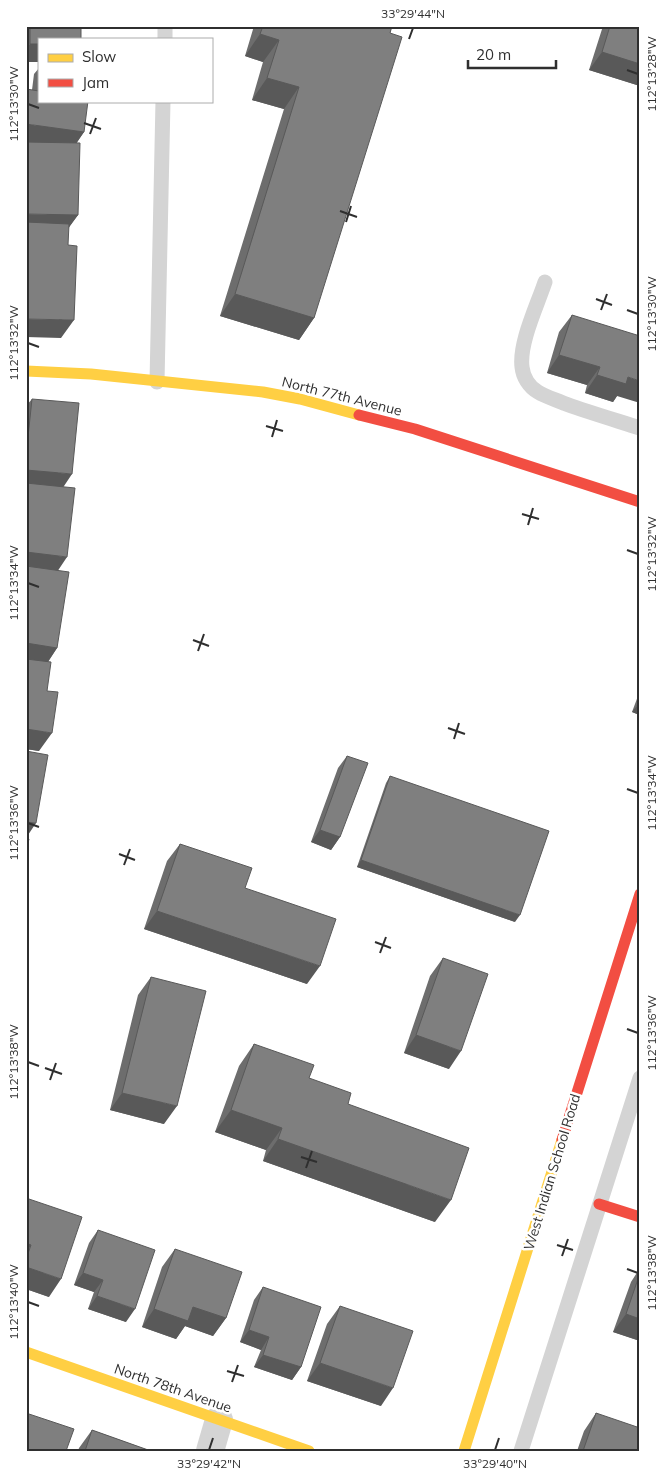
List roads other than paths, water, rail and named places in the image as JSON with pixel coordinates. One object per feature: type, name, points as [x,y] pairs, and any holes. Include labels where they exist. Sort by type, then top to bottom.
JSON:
[{"type":"street","name":"North 77th Avenue","points":[[26,371],[91,374],[264,392],[300,399],[415,429],[640,502]]},
{"type":"street","name":"West Indian School Road","points":[[464,1451],[640,894]]},
{"type":"street","points":[[599,1204],[640,1217]]},
{"type":"street","name":"North 78th Avenue","points":[[26,1352],[309,1451]]},
{"type":"street","points":[[210,1451],[219,1420]]},
{"type":"lane","points":[[157,382],[164,102]]},
{"type":"lane","points":[[545,282],[522,354],[522,369],[527,383],[538,392],[561,402],[640,428]]},
{"type":"lane","points":[[521,1451],[640,1078]]}]
